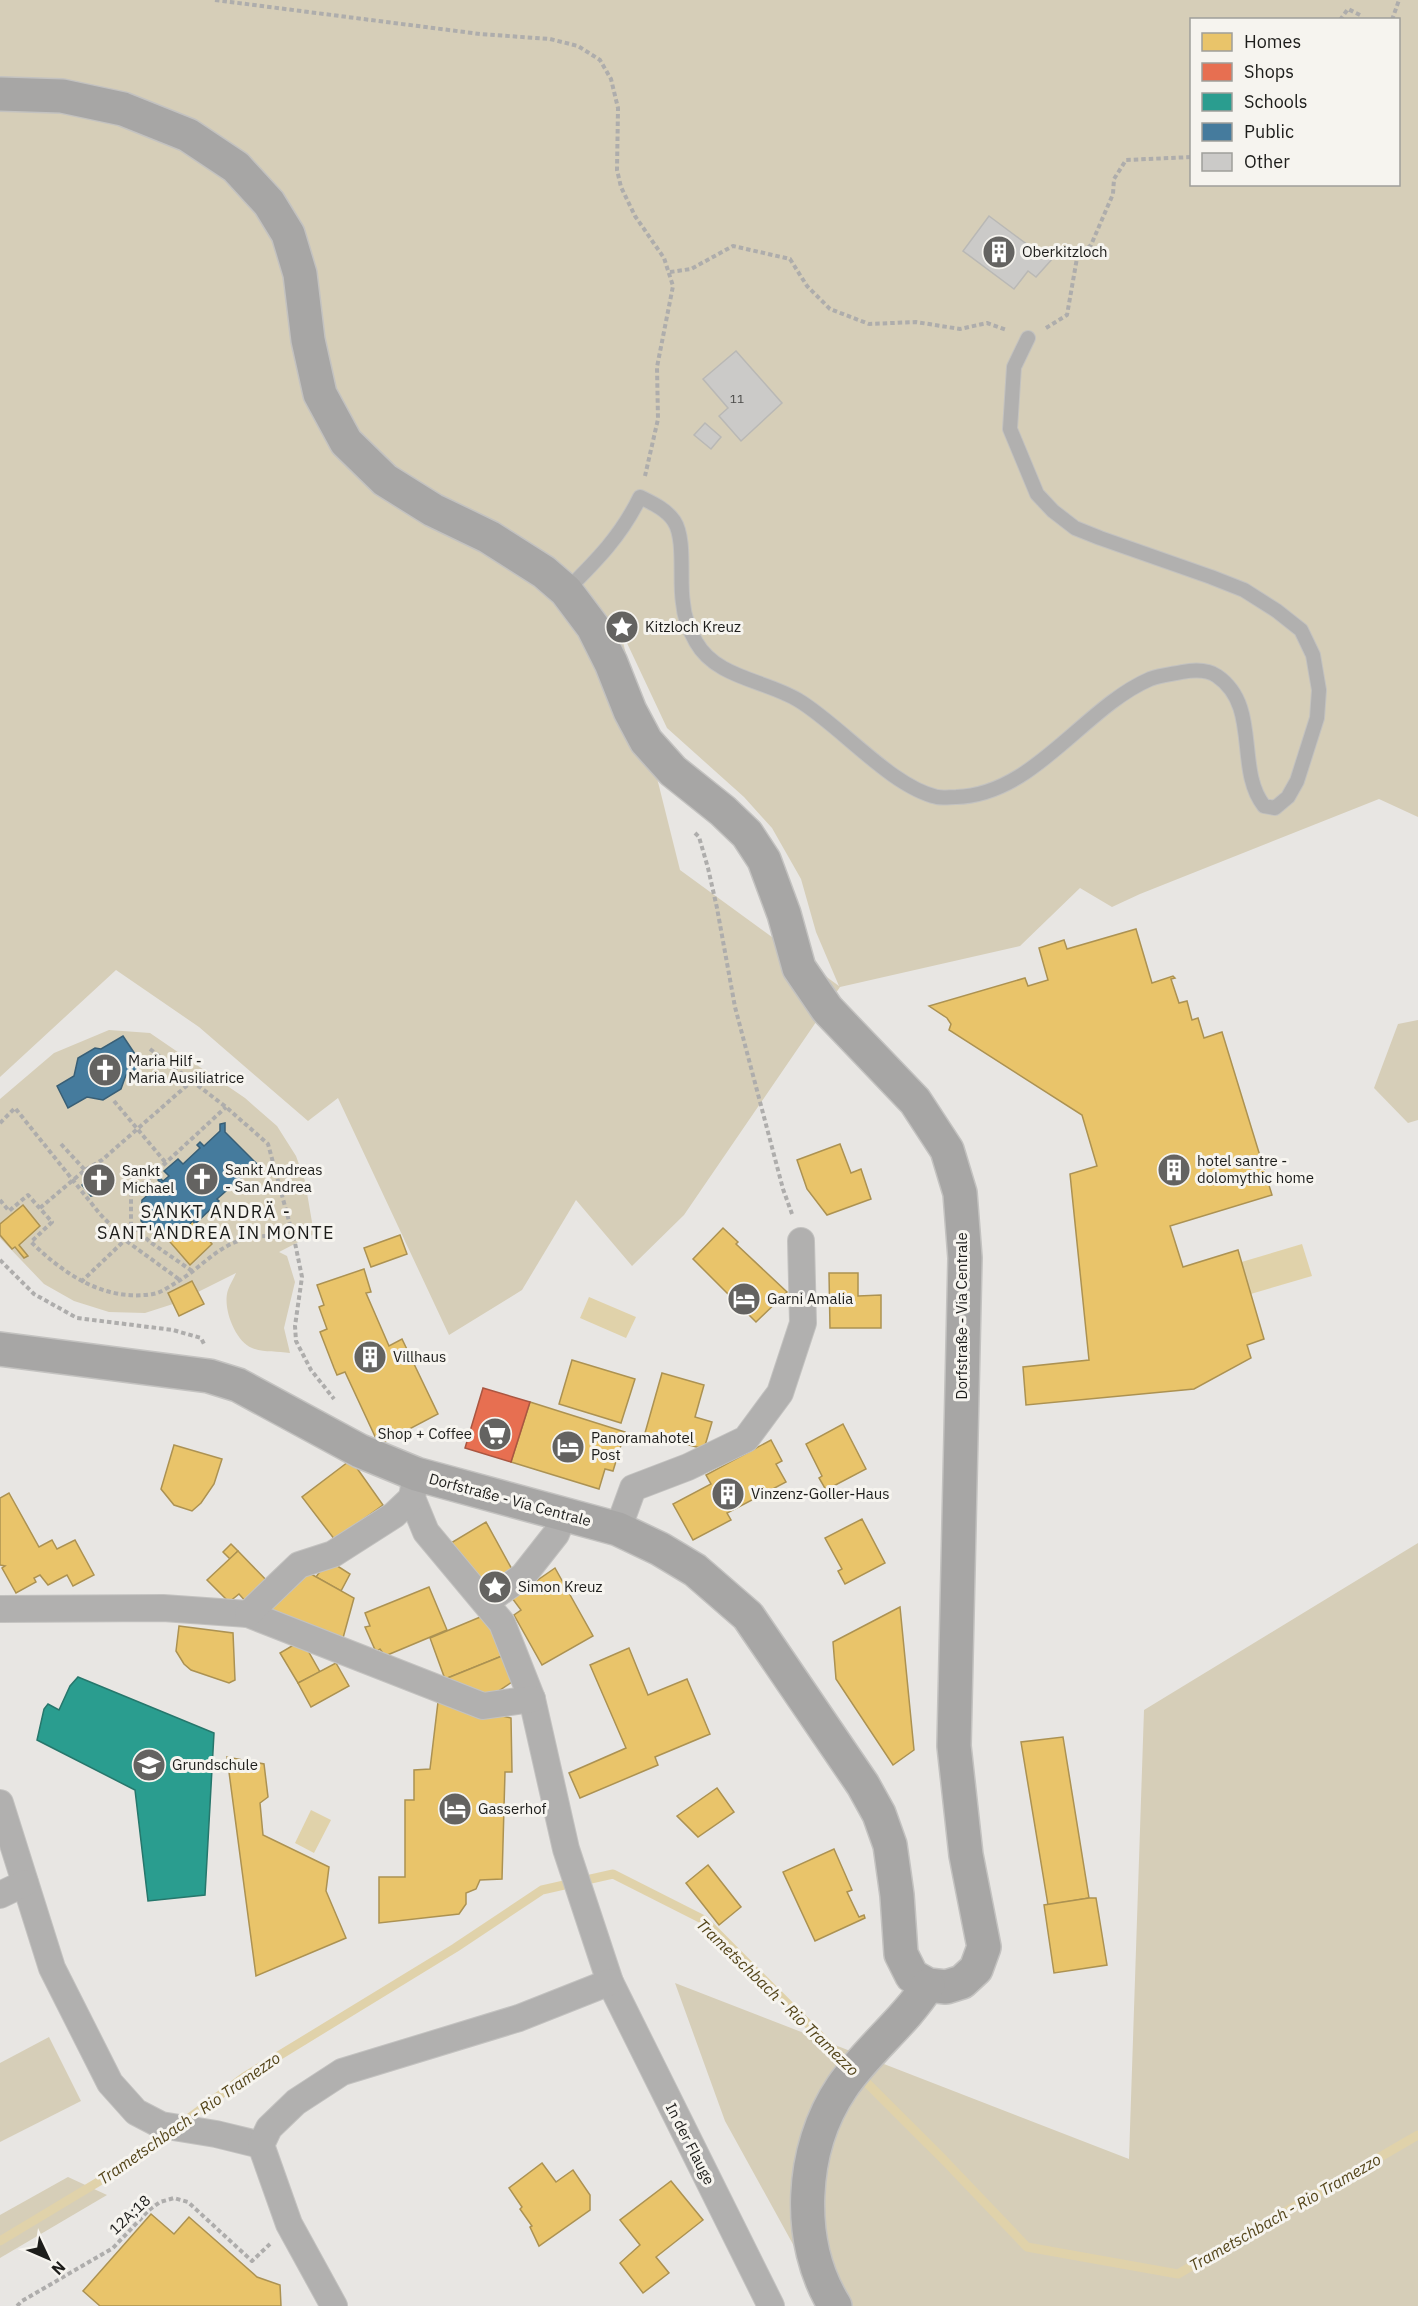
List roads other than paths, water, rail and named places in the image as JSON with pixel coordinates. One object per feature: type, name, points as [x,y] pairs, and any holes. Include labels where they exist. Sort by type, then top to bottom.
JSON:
[{"type":"street","name":"Dorfstraße - Via Centrale","points":[[0,94],[62,96],[123,109],[188,135],[236,166],[269,203],[288,234],[300,274],[308,340],[320,394],[346,442],[385,480],[433,510],[489,537],[544,572],[566,591],[593,627],[611,663],[630,711],[646,741],[673,771],[723,811],[747,834],[764,860],[784,914],[799,968],[827,1009],[915,1101],[947,1150],[960,1192],[965,1258],[954,1746],[966,1855],[984,1947],[976,1969],[963,1982],[924,1991],[912,1976],[901,1954],[897,1895],[890,1845],[879,1814],[863,1785],[748,1616],[695,1570],[660,1549],[618,1529],[564,1514],[414,1486],[360,1451],[238,1385],[209,1376],[0,1349]]},
{"type":"street","points":[[618,1529],[633,1488],[688,1467],[746,1439],[780,1393],[803,1323],[801,1241]]},
{"type":"street","name":"Dorfstraße - Via Centrale","points":[[414,1486],[426,1532],[502,1623],[532,1699],[566,1849],[610,1982]]},
{"type":"street","name":"Dorfstraße - Via Centrale","points":[[248,1614],[299,1565],[333,1554],[394,1515],[414,1486]]},
{"type":"street","points":[[486,1602],[524,1576],[556,1534],[564,1514]]},
{"type":"street","points":[[0,1609],[163,1608],[248,1614],[483,1706],[532,1699]]},
{"type":"street","points":[[0,1803],[52,1968],[110,2083],[136,2112],[161,2125],[216,2134],[261,2145]]},
{"type":"street","points":[[0,1895],[25,1883]]},
{"type":"street","points":[[334,2306],[289,2224],[261,2145],[269,2128],[296,2102],[342,2072],[519,2018],[610,1982]]},
{"type":"street","name":"In der Flauge","points":[[610,1982],[771,2306]]},
{"type":"street","points":[[835,2306],[826,2291],[812,2247],[807,2193],[816,2139],[842,2088],[924,1991]]},
{"type":"lane","points":[[566,591],[606,550],[627,523],[640,497],[665,511],[675,522],[679,540],[682,603],[688,625],[697,644],[711,660],[735,674],[798,700],[908,784],[938,797],[966,796],[998,789],[1032,767],[1124,694],[1151,679],[1196,670],[1217,675],[1232,691],[1243,713],[1254,789],[1264,806],[1275,808],[1288,797],[1297,781],[1317,718],[1319,690],[1313,655],[1301,630],[1244,590],[1075,528],[1053,511],[1037,494],[1010,429],[1014,366],[1028,338]]},
{"type":"waterway","name":"Trametschbach - Rio Tramezzo","points":[[181,2124],[244,2077],[455,1948],[542,1890],[613,1874],[704,1920],[944,2160],[1027,2247],[1178,2274],[1418,2135]]},
{"type":"waterway","name":"Trametschbach - Rio Tramezzo","points":[[0,2241],[118,2170],[169,2132]]},
{"type":"place","name":"Oberkitzloch","points":[[999,252]]},
{"type":"place","name":"Kitzloch Kreuz","points":[[622,627]]},
{"type":"place","name":"Maria Hilf - Maria Ausiliatrice","points":[[105,1070]]},
{"type":"place","name":"hotel santre - dolomythic home","points":[[1174,1170]]},
{"type":"place","name":"Sankt Andreas - San Andrea","points":[[202,1179]]},
{"type":"place","name":"Sankt Michael","points":[[99,1180]]},
{"type":"place","name":"Garni Amalia","points":[[744,1299]]},
{"type":"place","name":"Villhaus","points":[[370,1357]]},
{"type":"place","name":"Shop + Coffee","points":[[495,1434]]},
{"type":"place","name":"Panoramahotel Post","points":[[568,1447]]},
{"type":"place","name":"Vinzenz-Goller-Haus","points":[[728,1494]]},
{"type":"place","name":"Simon Kreuz","points":[[495,1587]]},
{"type":"place","name":"Grundschule","points":[[149,1765]]},
{"type":"place","name":"Gasserhof","points":[[455,1809]]},
{"type":"district","name":"SANKT ANDRÄ - SANT'ANDREA IN MONTE","points":[[216,1222]]}]
